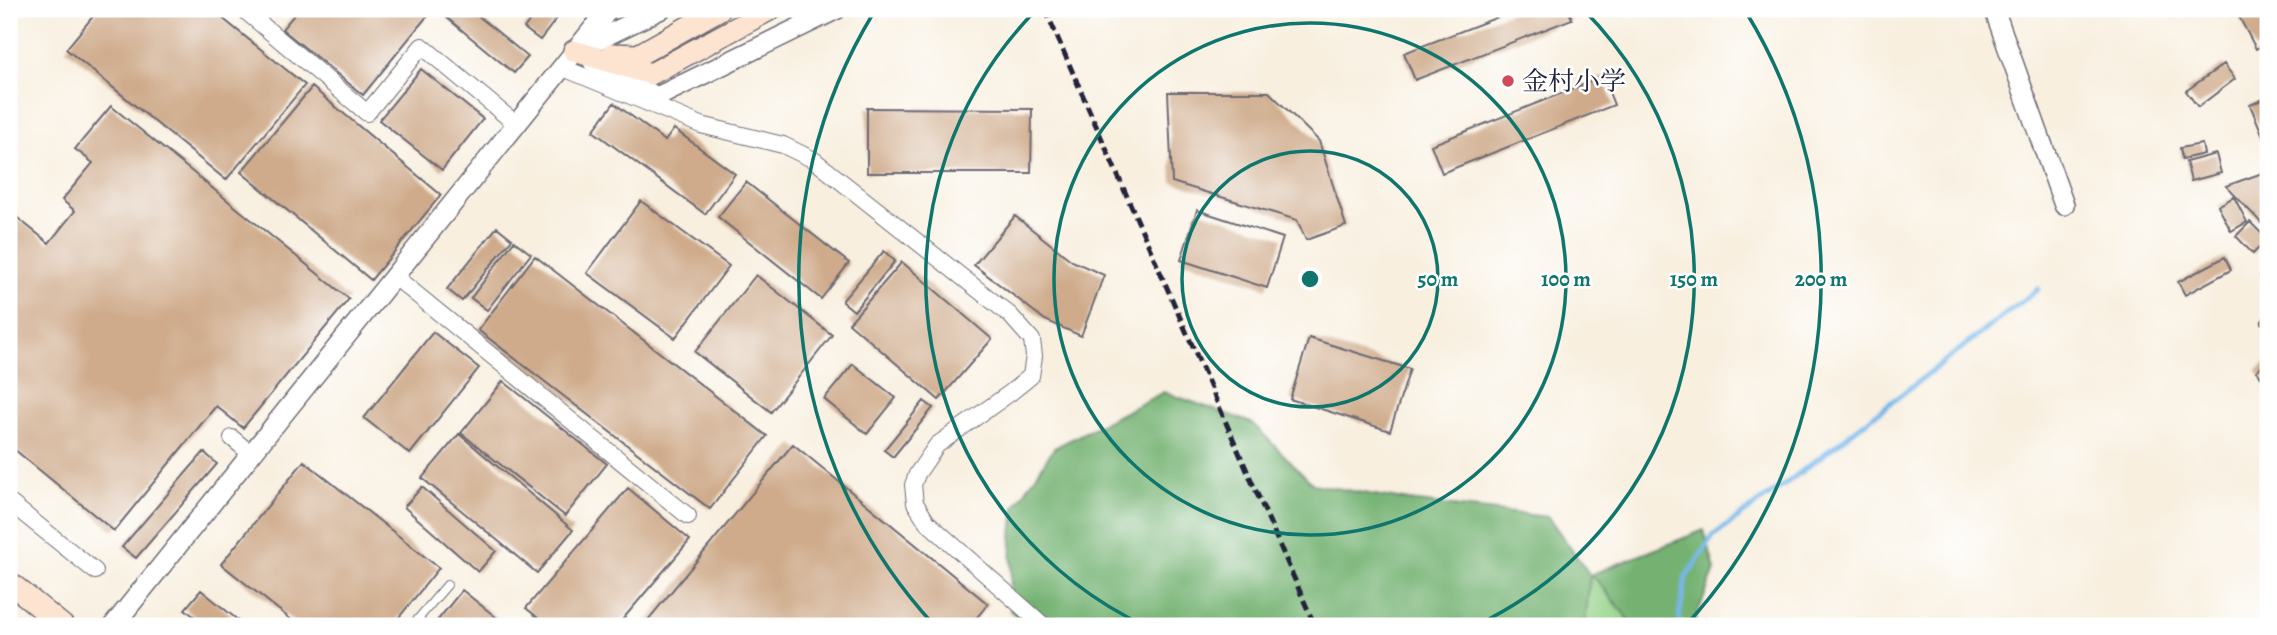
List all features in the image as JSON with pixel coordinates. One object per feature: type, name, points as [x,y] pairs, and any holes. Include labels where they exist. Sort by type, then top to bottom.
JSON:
[{"type":"main road","points":[[568,59],[638,55],[720,9]]},
{"type":"main road","points":[[568,59],[650,74],[771,9]]},
{"type":"main road","points":[[9,582],[63,626]]},
{"type":"street","points":[[243,9],[367,113],[422,46],[516,124]]},
{"type":"street","points":[[568,59],[660,9]]},
{"type":"street","points":[[568,59],[657,97],[837,9]]},
{"type":"street","points":[[1994,9],[2064,205]]},
{"type":"street","points":[[113,626],[605,14]]},
{"type":"street","points":[[568,59],[701,125],[783,145],[814,160],[1010,315],[1032,340],[1034,356],[1031,376],[937,445],[917,474],[913,485],[915,503],[927,522],[1044,626]]},
{"type":"street","points":[[394,276],[688,516]]},
{"type":"street","points":[[232,438],[251,454]]},
{"type":"street","points":[[9,502],[95,571]]},
{"type":"lane","points":[[412,626],[447,585]]},
{"type":"green space","points":[[1164,392],[1252,423],[1313,484],[1409,501],[1548,517],[1590,575],[1704,530],[1715,570],[1696,617],[1696,626],[1634,626],[1596,579],[1590,576],[1585,626],[1028,626],[1010,610],[1015,507],[1054,448]]},
{"type":"green space","points":[[1590,575],[1596,579],[1634,626],[1584,626]]},
{"type":"building","points":[[99,9],[211,9],[305,85],[226,180],[66,49]]},
{"type":"building","points":[[299,9],[433,9],[363,95],[282,29]]},
{"type":"building","points":[[445,9],[470,9],[528,57],[514,73],[441,13]]},
{"type":"building","points":[[539,9],[564,9],[540,40],[524,28]]},
{"type":"building","points":[[1519,9],[1568,9],[1572,19],[1415,80],[1404,53]]},
{"type":"building","points":[[2235,9],[2266,9],[2268,43],[2256,49]]},
{"type":"building","points":[[2224,64],[2235,79],[2198,107],[2186,91]]},
{"type":"building","points":[[421,69],[483,119],[442,170],[379,120]]},
{"type":"building","points":[[1603,77],[1614,105],[1442,173],[1431,145]]},
{"type":"building","points":[[312,87],[441,195],[371,280],[241,172]]},
{"type":"building","points":[[1168,92],[1269,92],[1319,141],[1346,226],[1306,240],[1297,220],[1172,182]]},
{"type":"building","points":[[2268,97],[2268,143],[2266,143],[2250,105]]},
{"type":"building","points":[[614,103],[665,141],[674,129],[735,174],[705,214],[593,131]]},
{"type":"building","points":[[111,106],[349,299],[243,428],[216,406],[114,531],[9,445],[9,211],[49,243],[75,211],[62,200],[93,163],[75,149]]},
{"type":"building","points":[[867,108],[1032,109],[1031,173],[867,173]]},
{"type":"building","points":[[2202,144],[2204,154],[2182,159],[2180,148]]},
{"type":"building","points":[[2216,154],[2221,173],[2191,181],[2186,162]]},
{"type":"building","points":[[2268,171],[2268,230],[2226,186]]},
{"type":"building","points":[[746,182],[849,263],[821,299],[718,217]]},
{"type":"building","points":[[2234,197],[2247,222],[2231,231],[2218,206]]},
{"type":"building","points":[[641,201],[729,266],[675,338],[587,273]]},
{"type":"building","points":[[1197,210],[1283,238],[1267,288],[1181,260]]},
{"type":"building","points":[[1015,216],[1072,261],[1104,275],[1081,336],[1045,320],[974,265]]},
{"type":"building","points":[[2250,222],[2267,239],[2253,254],[2236,236]]},
{"type":"building","points":[[497,227],[512,239],[462,301],[447,289]]},
{"type":"building","points":[[514,241],[531,254],[487,310],[471,298]]},
{"type":"building","points":[[884,251],[895,261],[854,311],[842,301]]},
{"type":"building","points":[[535,256],[767,436],[710,509],[478,330]]},
{"type":"building","points":[[2225,257],[2231,270],[2185,295],[2178,282]]},
{"type":"building","points":[[902,262],[992,339],[939,400],[849,323]]},
{"type":"building","points":[[2268,264],[2268,282],[2260,276]]},
{"type":"building","points":[[756,275],[832,335],[771,412],[695,352]]},
{"type":"building","points":[[2268,312],[2268,328],[2261,323]]},
{"type":"building","points":[[433,332],[479,368],[410,454],[364,418]]},
{"type":"building","points":[[1309,338],[1410,369],[1390,431],[1290,399]]},
{"type":"building","points":[[2268,361],[2268,384],[2256,371]]},
{"type":"building","points":[[853,364],[896,398],[867,434],[824,399]]},
{"type":"building","points":[[503,381],[607,464],[565,516],[461,433]]},
{"type":"building","points":[[924,401],[933,408],[893,457],[884,450]]},
{"type":"building","points":[[459,434],[573,530],[537,573],[422,478]]},
{"type":"building","points":[[793,444],[988,604],[970,626],[643,626]]},
{"type":"building","points":[[204,452],[217,464],[136,558],[122,547]]},
{"type":"building","points":[[304,461],[439,568],[392,626],[299,626],[221,564]]},
{"type":"building","points":[[422,487],[496,551],[478,572],[404,507]]},
{"type":"building","points":[[628,488],[690,540],[617,626],[548,626],[526,608]]},
{"type":"building","points":[[201,590],[245,626],[206,626],[185,609]]},
{"type":"building","points":[[462,590],[507,626],[433,626]]},
{"type":"waterway","points":[[1683,626],[1679,617],[1686,577],[1714,535],[1784,485],[2038,289]]},
{"type":"railway","points":[[1045,9],[1315,626]]},
{"type":"place","name":"金村小学","points":[[1508,81]]}]
